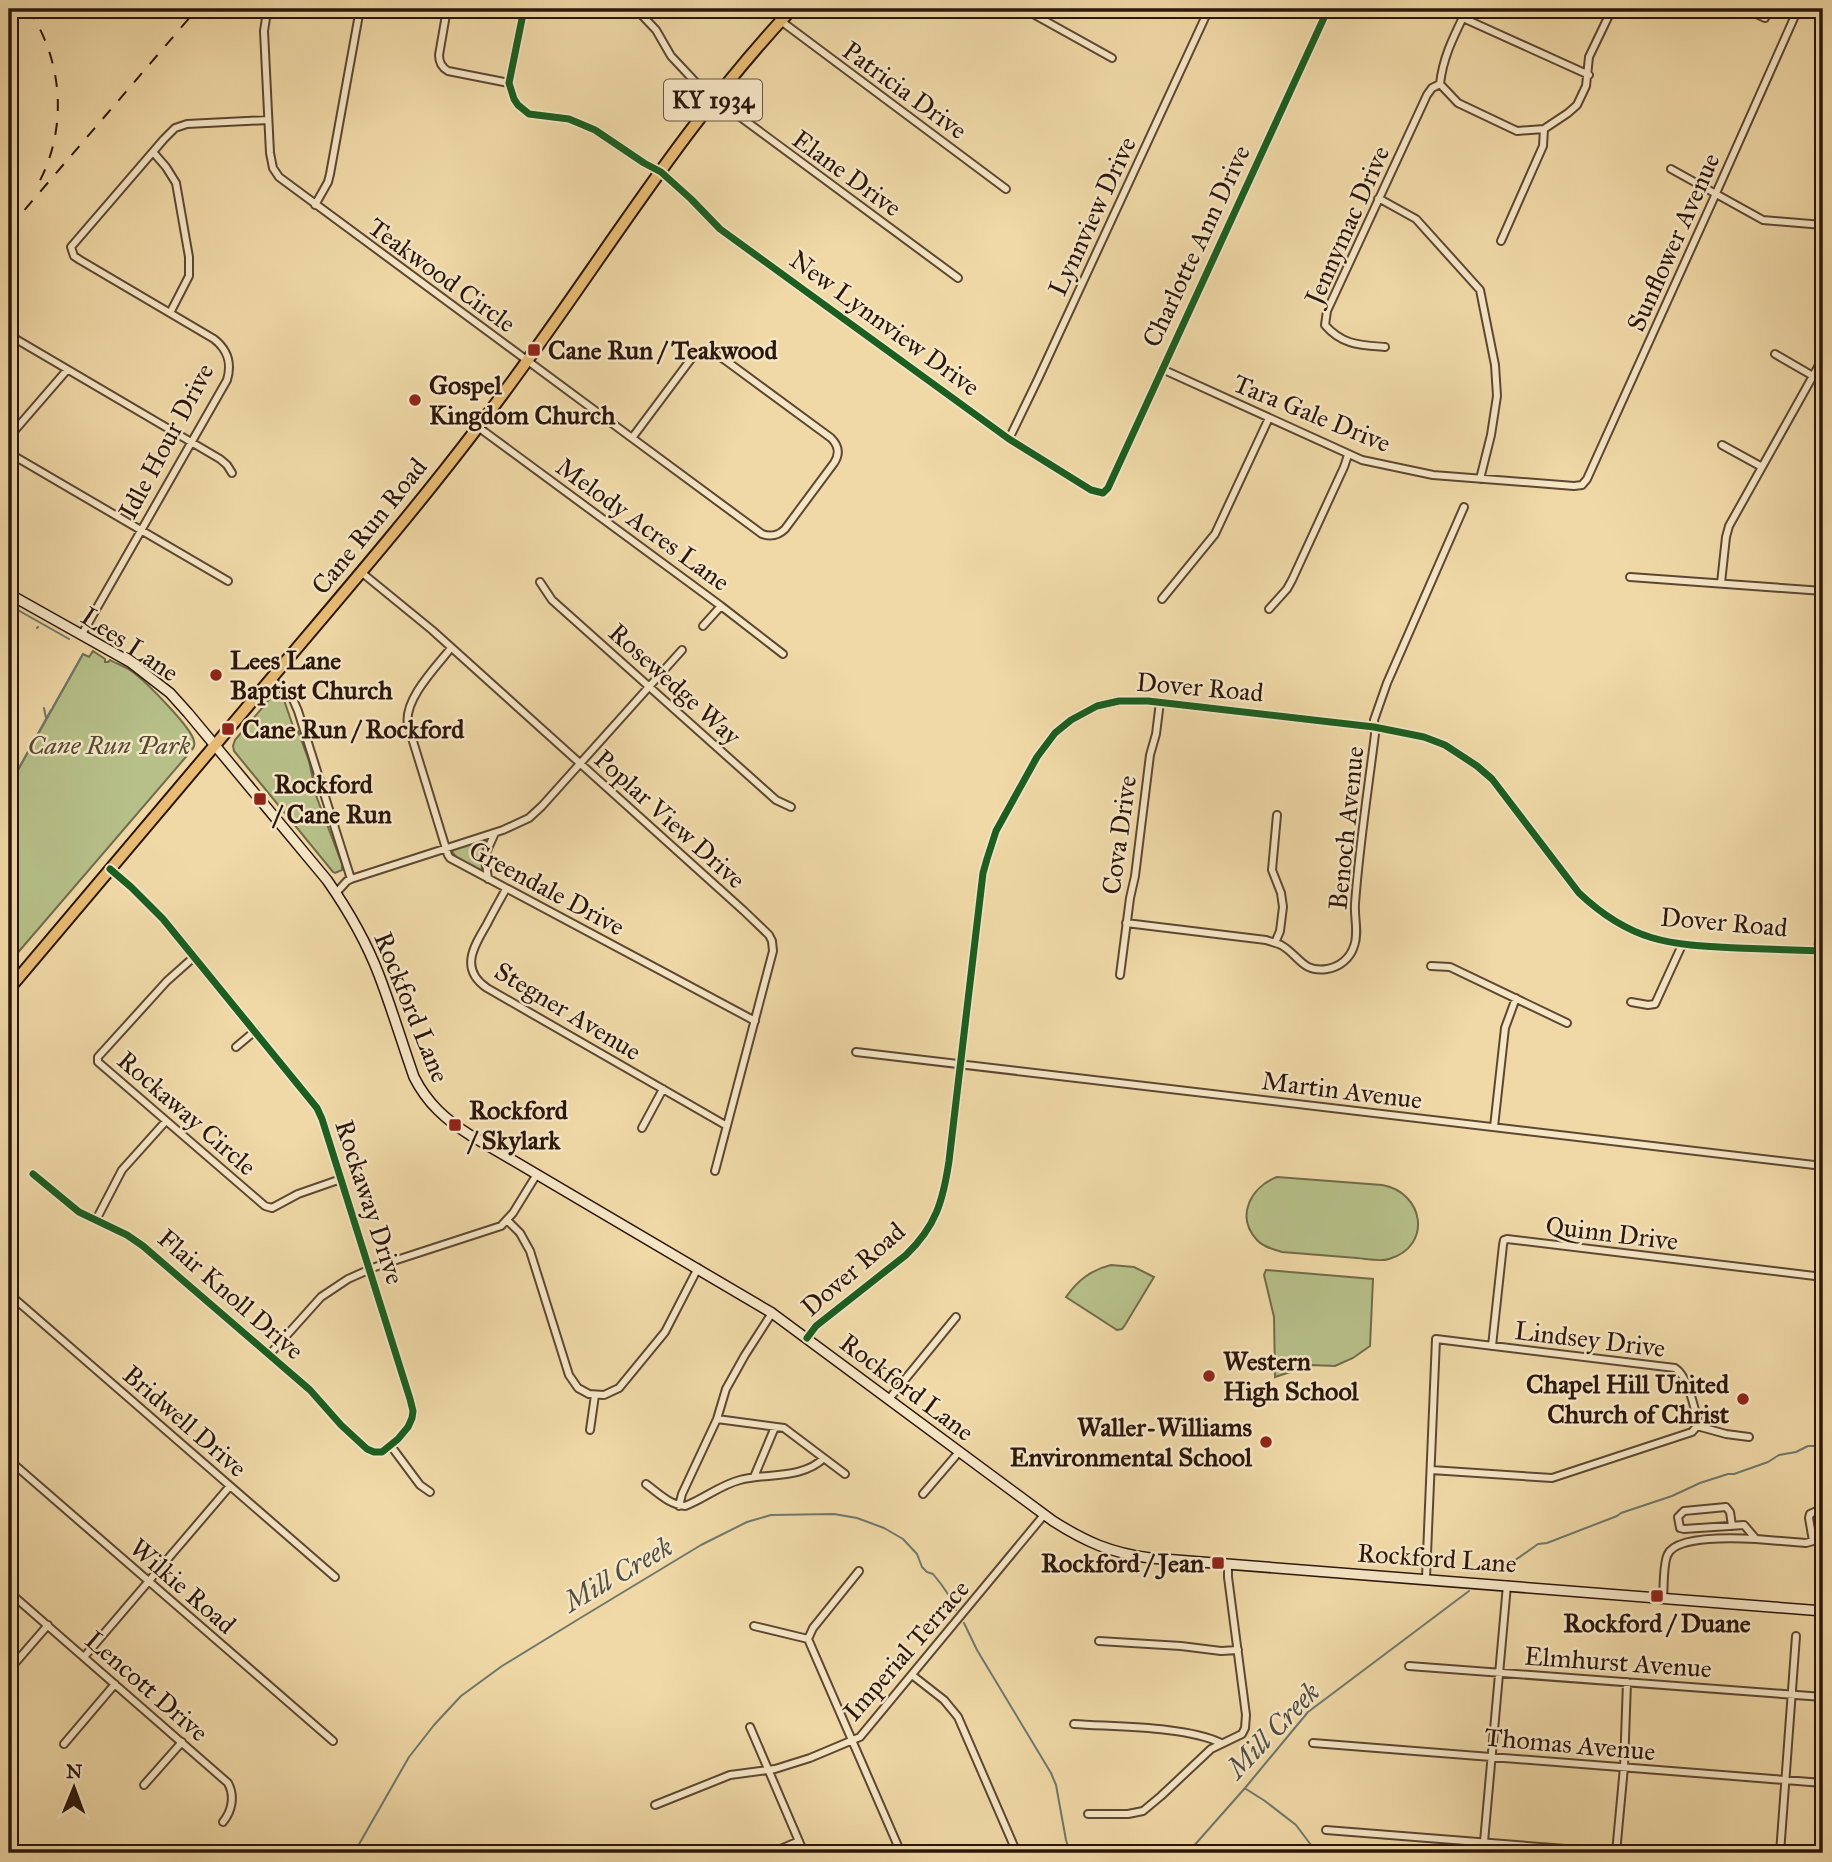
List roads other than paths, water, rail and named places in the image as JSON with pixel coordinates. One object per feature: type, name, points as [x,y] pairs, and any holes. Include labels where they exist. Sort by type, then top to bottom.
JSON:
[{"type":"highway","name":"Cane Run Road","points":[[9,989],[361,572],[478,428],[714,99],[792,9]]},
{"type":"main road","name":"Lees Lane","points":[[9,594],[130,663],[170,693],[215,745]]},
{"type":"main road","name":"Rockford Lane","points":[[215,745],[336,893],[353,919],[370,954],[414,1077],[429,1102],[455,1125],[772,1314],[1044,1515],[1075,1535],[1112,1551],[1150,1558],[1823,1611]]},
{"type":"street","name":"Teakwood Circle","points":[[271,9],[264,31],[270,153],[275,172],[282,181],[762,534],[772,536],[785,529],[838,455],[837,446],[831,438],[706,349],[694,355],[632,438]]},
{"type":"street","points":[[315,205],[330,174],[360,9]]},
{"type":"street","points":[[447,9],[439,55],[443,69],[509,83],[524,9]]},
{"type":"street","name":"Elane Drive","points":[[636,9],[656,30],[682,70],[714,99],[958,278]]},
{"type":"street","points":[[1024,9],[1112,58]]},
{"type":"street","name":"Lynnview Drive","points":[[1009,439],[1209,9]]},
{"type":"street","name":"Charlotte Ann Drive","points":[[1097,492],[1103,493],[1108,488],[1328,9]]},
{"type":"street","points":[[1467,9],[1447,50],[1440,84],[1458,103],[1517,131],[1544,129],[1577,105],[1587,86],[1589,57],[1612,9]]},
{"type":"street","points":[[1746,9],[1765,18]]},
{"type":"street","name":"Sunflower Avenue","points":[[1577,486],[1587,479],[1798,9]]},
{"type":"street","points":[[1463,18],[1588,75]]},
{"type":"street","name":"Patricia Drive","points":[[781,21],[1006,189]]},
{"type":"street","name":"New Lynnview Drive","points":[[509,83],[514,99],[523,110],[537,116],[569,118],[595,130],[661,172],[720,229],[1009,439],[1097,492]]},
{"type":"street","name":"Jennymac Drive","points":[[1385,347],[1357,345],[1335,337],[1325,325],[1327,311],[1427,95],[1432,88],[1440,84]]},
{"type":"street","points":[[170,313],[189,275],[189,257],[176,183],[153,152],[170,133],[182,125],[268,120]]},
{"type":"street","points":[[1501,241],[1543,146],[1544,129]]},
{"type":"street","name":"Idle Hour Drive","points":[[82,634],[229,372],[227,353],[221,345],[79,260],[72,252],[74,243],[153,152]]},
{"type":"street","points":[[1671,169],[1763,220],[1823,225]]},
{"type":"street","points":[[1378,199],[1416,219],[1480,290],[1496,365],[1497,396],[1492,435],[1480,479]]},
{"type":"street","points":[[9,335],[220,459],[232,473]]},
{"type":"street","points":[[1775,354],[1813,376]]},
{"type":"street","points":[[1721,583],[1729,526],[1823,358]]},
{"type":"street","name":"Tara Gale Drive","points":[[1162,369],[1362,460],[1413,472],[1577,486]]},
{"type":"street","points":[[9,437],[67,370]]},
{"type":"street","points":[[1162,599],[1215,534],[1269,418]]},
{"type":"street","name":"Melody Acres Lane","points":[[478,428],[783,654]]},
{"type":"street","points":[[1722,445],[1762,467]]},
{"type":"street","points":[[9,453],[228,581]]},
{"type":"street","points":[[1269,609],[1292,580],[1348,454]]},
{"type":"street","name":"Benoch Avenue","points":[[1275,943],[1306,966],[1319,970],[1332,968],[1343,962],[1354,946],[1355,904],[1374,720],[1400,650],[1464,507]]},
{"type":"street","name":"Poplar View Drive","points":[[361,572],[451,648],[769,934],[773,951],[715,1171]]},
{"type":"street","points":[[1630,577],[1823,591]]},
{"type":"street","name":"Rosewedge Way","points":[[540,582],[552,600],[776,800],[791,807]]},
{"type":"street","points":[[703,626],[721,606]]},
{"type":"street","name":"Greendale Drive","points":[[451,648],[411,702],[407,716],[450,858],[755,1021]]},
{"type":"street","points":[[336,893],[346,881],[495,833],[523,822],[536,813],[682,650]]},
{"type":"street","points":[[271,679],[292,697],[298,711],[351,880]]},
{"type":"street","name":"Dover Road","points":[[807,1338],[816,1326],[906,1255],[928,1231],[941,1203],[983,873],[992,842],[1044,745],[1055,733],[1087,710],[1128,701],[1160,702],[1374,726],[1424,737],[1460,753],[1497,785],[1579,892],[1592,905],[1617,922],[1645,936],[1682,945],[1821,951]]},
{"type":"street","name":"Cova Drive","points":[[1120,975],[1129,898],[1135,876],[1150,755],[1160,702]]},
{"type":"street","points":[[1126,923],[1275,943],[1280,931],[1283,907],[1272,870],[1277,815]]},
{"type":"street","points":[[488,879],[485,855],[495,833]]},
{"type":"street","name":"Rockaway Drive","points":[[110,869],[150,904],[317,1108],[413,1411],[408,1427],[391,1446]]},
{"type":"street","name":"Stegner Avenue","points":[[506,889],[474,947],[471,964],[477,979],[487,988],[727,1126]]},
{"type":"street","points":[[1821,951],[1823,904]]},
{"type":"street","points":[[1631,1002],[1655,1004],[1682,945]]},
{"type":"street","name":"Rockaway Circle","points":[[194,957],[167,981],[97,1059],[98,1062],[268,1208],[341,1179]]},
{"type":"street","points":[[1431,966],[1450,967],[1567,1023]]},
{"type":"street","points":[[1494,1127],[1505,1028],[1516,999]]},
{"type":"street","points":[[236,1047],[255,1031]]},
{"type":"street","name":"Martin Avenue","points":[[856,1052],[1823,1166]]},
{"type":"street","points":[[642,1128],[663,1089]]},
{"type":"street","points":[[96,1220],[122,1170],[166,1121]]},
{"type":"street","name":"Flair Knoll Drive","points":[[33,1174],[70,1206],[136,1240],[315,1395],[363,1446],[378,1452],[391,1446]]},
{"type":"street","points":[[269,1355],[321,1297],[334,1287],[369,1269],[497,1228],[513,1213],[537,1174]]},
{"type":"street","points":[[507,1220],[520,1233],[530,1251],[569,1375],[582,1391],[595,1395],[614,1392],[633,1373],[665,1332],[698,1269]]},
{"type":"street","name":"Quinn Drive","points":[[1492,1346],[1504,1240],[1823,1277]]},
{"type":"street","name":"Bridwell Drive","points":[[9,1294],[335,1577]]},
{"type":"street","points":[[679,1506],[717,1419],[726,1389],[772,1314]]},
{"type":"street","points":[[889,1399],[956,1317]]},
{"type":"street","name":"Lindsey Drive","points":[[1431,1470],[1437,1339],[1675,1368],[1682,1372],[1699,1422],[1697,1426]]},
{"type":"street","points":[[590,1430],[595,1395]]},
{"type":"street","points":[[717,1419],[786,1430],[845,1474]]},
{"type":"street","points":[[1426,1578],[1431,1470],[1552,1478],[1692,1432],[1697,1426],[1749,1437]]},
{"type":"street","points":[[754,1477],[775,1427]]},
{"type":"street","points":[[391,1446],[420,1485],[430,1492]]},
{"type":"street","points":[[923,1494],[959,1452]]},
{"type":"street","points":[[646,1484],[679,1506],[692,1503],[736,1480],[798,1471],[815,1465],[824,1458]]},
{"type":"street","name":"Wilkie Road","points":[[9,1460],[333,1741]]},
{"type":"street","points":[[84,1657],[230,1486]]},
{"type":"street","points":[[1732,1526],[1730,1512],[1726,1507],[1684,1511],[1678,1517],[1680,1528],[1684,1529],[1732,1526],[1744,1525],[1756,1539]]},
{"type":"street","points":[[1664,1597],[1667,1555],[1674,1547],[1682,1543],[1730,1538],[1806,1543],[1813,1541],[1810,1514],[1823,1508]]},
{"type":"street","name":"Imperial Terrace","points":[[655,1805],[730,1775],[775,1769],[860,1737],[1044,1515]]},
{"type":"street","points":[[1088,1814],[1128,1814],[1143,1811],[1211,1749],[1239,1736],[1245,1728],[1246,1715],[1228,1564]]},
{"type":"street","points":[[859,1571],[813,1628],[808,1639],[901,1853]]},
{"type":"street","points":[[1482,1853],[1507,1585]]},
{"type":"street","name":"Lencott Drive","points":[[9,1592],[224,1779],[230,1787],[232,1800],[223,1822]]},
{"type":"street","points":[[9,1670],[48,1626]]},
{"type":"street","points":[[754,1626],[808,1639]]},
{"type":"street","points":[[1780,1853],[1796,1636]]},
{"type":"street","points":[[1099,1641],[1238,1650]]},
{"type":"street","name":"Elmhurst Avenue","points":[[1409,1666],[1823,1697]]},
{"type":"street","points":[[912,1675],[944,1700],[958,1717],[1017,1853]]},
{"type":"street","points":[[1326,1830],[1617,1853],[1627,1682]]},
{"type":"street","points":[[64,1744],[116,1684]]},
{"type":"street","points":[[1074,1724],[1170,1731],[1210,1738],[1221,1743]]},
{"type":"street","points":[[750,1727],[804,1853]]},
{"type":"street","points":[[144,1785],[182,1742]]},
{"type":"street","name":"Thomas Avenue","points":[[1313,1743],[1823,1783]]},
{"type":"street","points":[[771,1853],[799,1841]]},
{"type":"waterway","points":[[9,605],[69,639]]},
{"type":"waterway","points":[[53,707],[83,654]]},
{"type":"waterway","points":[[44,708],[46,718]]},
{"type":"waterway","points":[[9,786],[51,710]]},
{"type":"waterway","points":[[15,761],[17,770]]},
{"type":"waterway","name":"Mill Creek","points":[[1497,1573],[1538,1544],[1672,1496],[1700,1483],[1768,1462],[1779,1455],[1816,1446],[1823,1439]]},
{"type":"waterway","name":"Mill Creek","points":[[354,1853],[409,1757],[461,1696],[502,1666],[582,1617],[701,1545],[747,1522],[771,1515],[834,1514],[857,1518],[884,1528],[903,1539],[917,1554],[922,1567],[933,1574],[941,1584],[956,1610]]},
{"type":"waterway","name":"Mill Creek","points":[[1180,1853],[1192,1848],[1308,1712],[1469,1591]]},
{"type":"waterway","name":"Mill Creek","points":[[964,1623],[977,1650],[1051,1773],[1070,1853]]},
{"type":"waterway","points":[[1246,1789],[1296,1825],[1317,1853]]},
{"type":"railway","points":[[28,9],[49,51],[58,96],[54,142],[37,186]]},
{"type":"railway","points":[[9,228],[197,9]]},
{"type":"place","name":"Cane Run / Teakwood","points":[[534,350]]},
{"type":"place","name":"Gospel Kingdom Church","points":[[415,400]]},
{"type":"place","name":"Lees Lane Baptist Church","points":[[216,675]]},
{"type":"place","name":"Cane Run / Rockford","points":[[228,729]]},
{"type":"place","name":"Rockford / Cane Run","points":[[260,799]]},
{"type":"place","name":"Rockford / Skylark","points":[[455,1125]]},
{"type":"place","name":"Western High School","points":[[1209,1376]]},
{"type":"place","name":"Chapel Hill United Church of Christ","points":[[1743,1399]]},
{"type":"place","name":"Waller-Williams Environmental School","points":[[1266,1442]]},
{"type":"place","name":"Rockford / Jean","points":[[1218,1563]]},
{"type":"place","name":"Rockford / Duane","points":[[1657,1596]]},
{"type":"park label","name":"Cane Run Park","points":[[109,745]]}]
